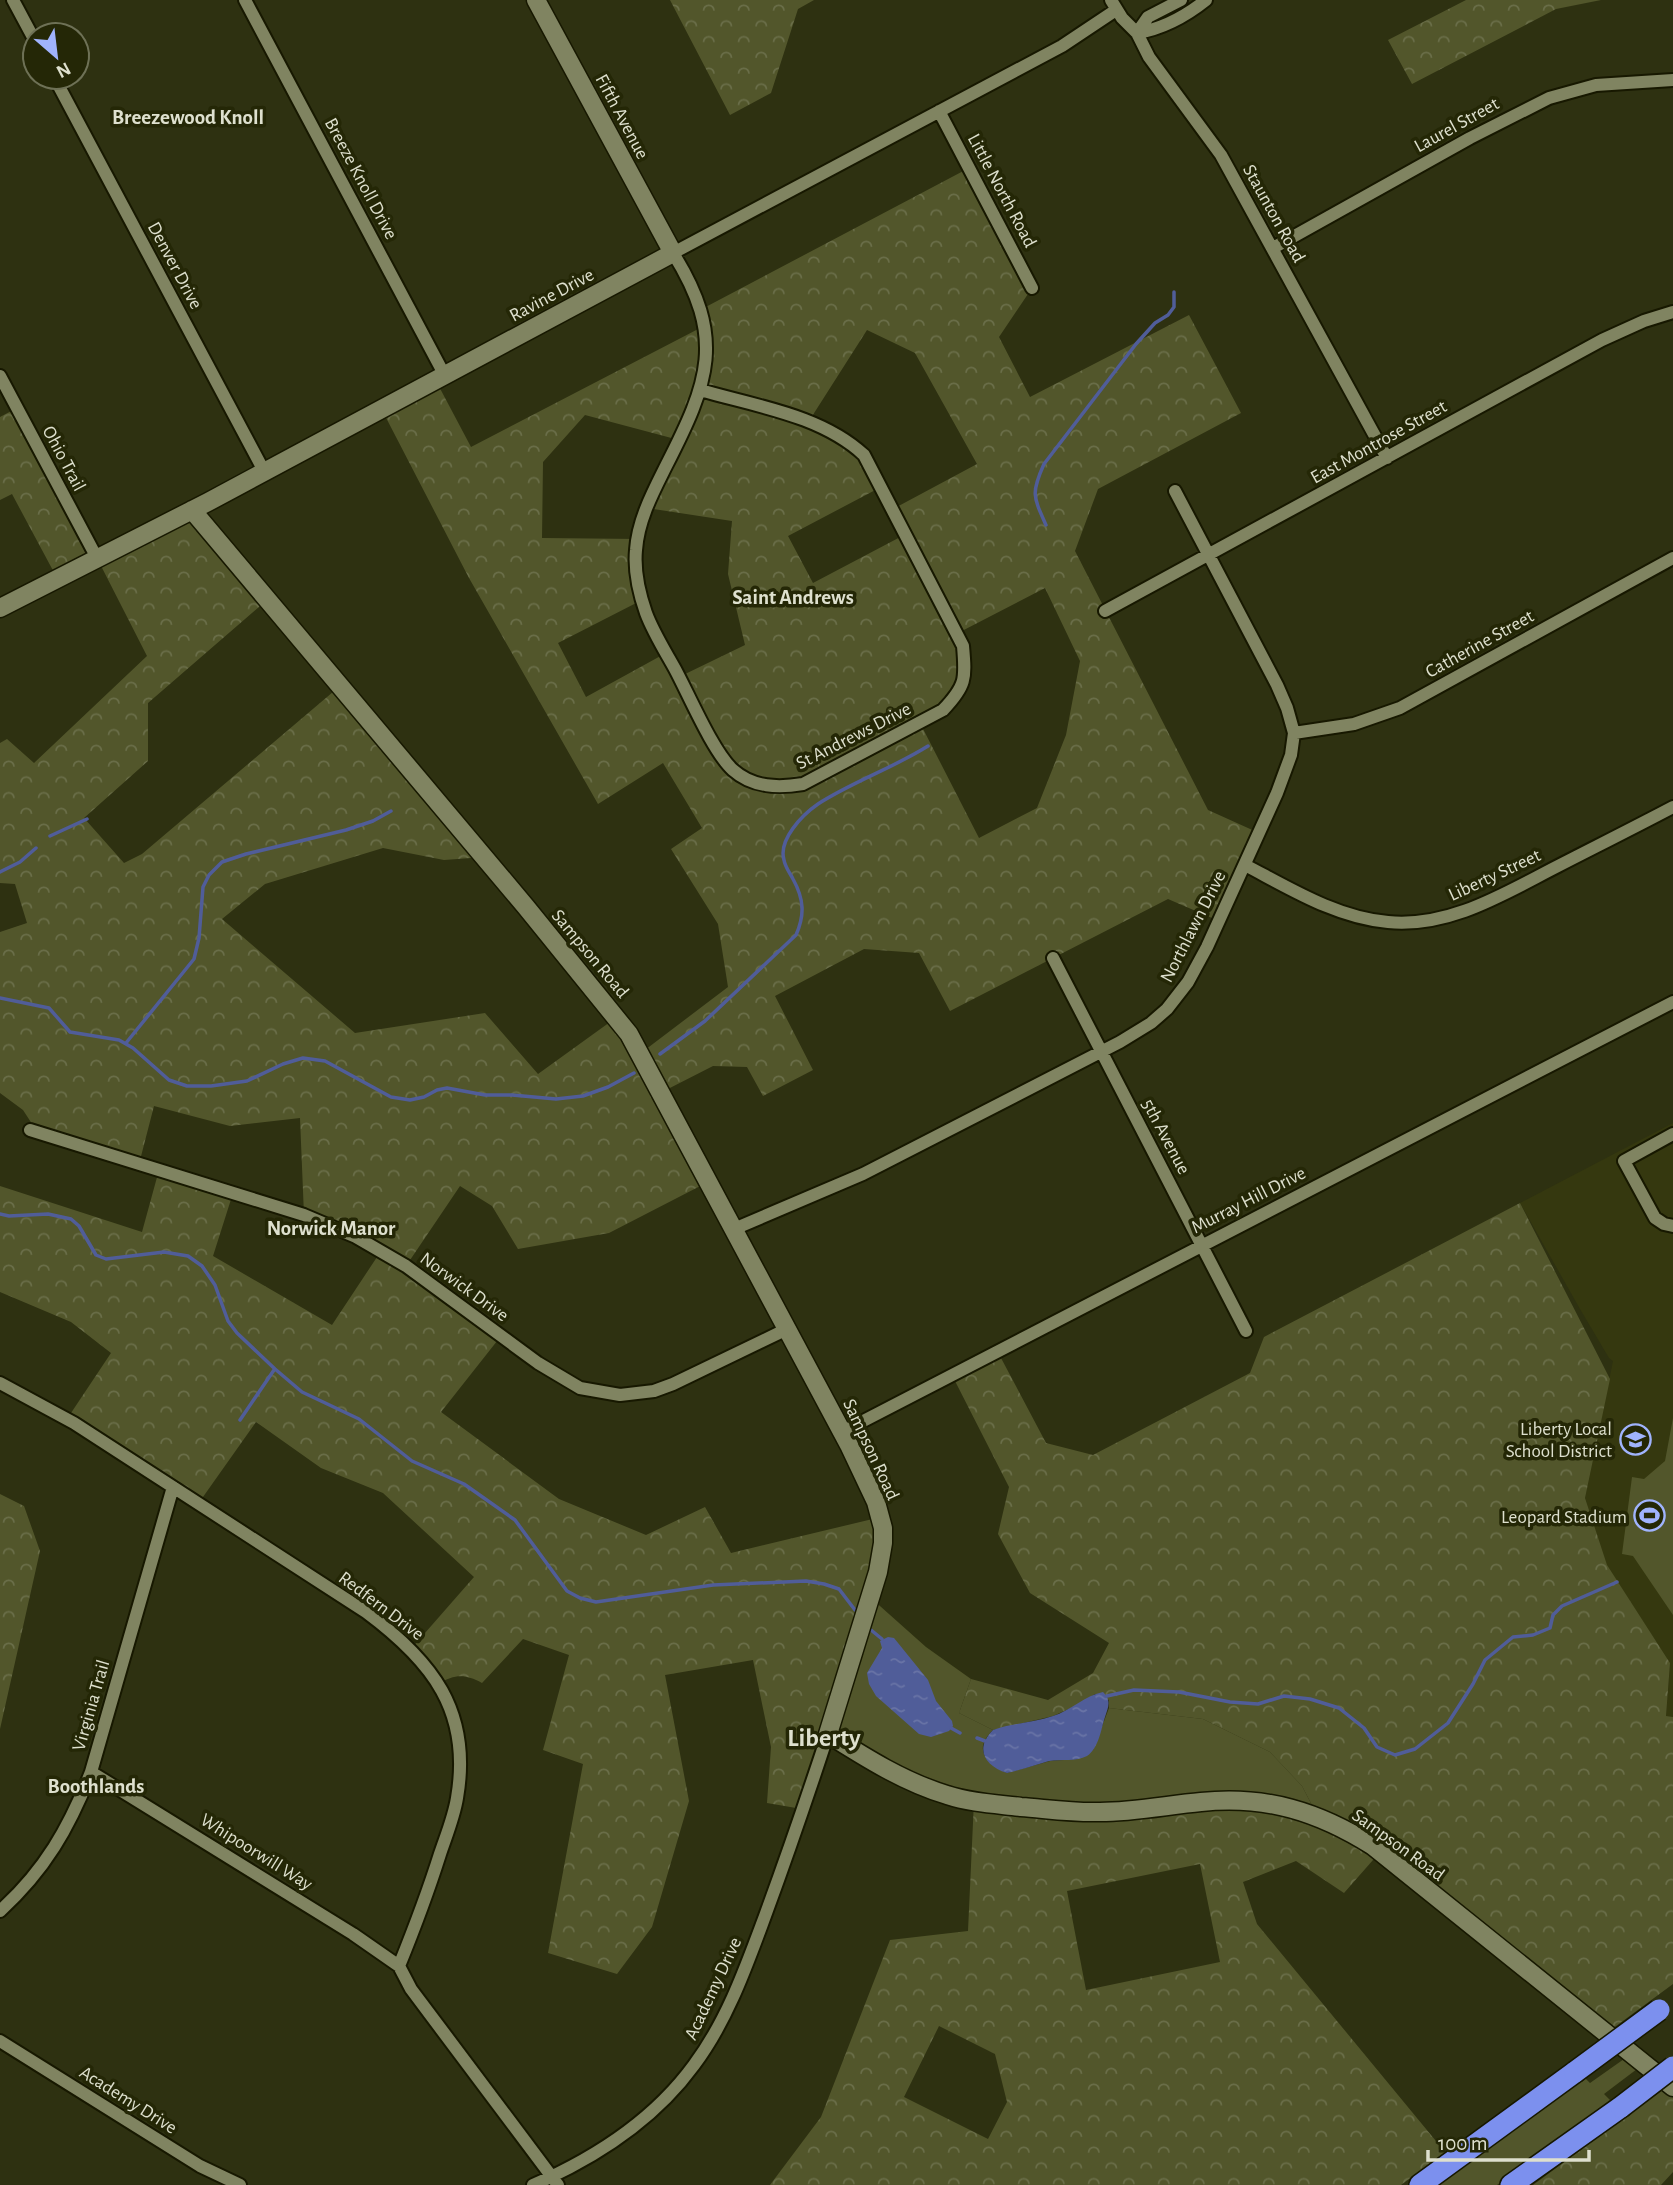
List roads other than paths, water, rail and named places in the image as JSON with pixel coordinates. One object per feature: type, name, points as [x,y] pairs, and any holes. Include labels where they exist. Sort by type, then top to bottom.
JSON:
[{"type":"highway","points":[[1420,2185],[1666,2005]]},
{"type":"highway","points":[[1511,2185],[1673,2067]]},
{"type":"street","points":[[13,0],[24,21]]},
{"type":"street","name":"Breeze Knoll Drive","points":[[245,0],[444,374]]},
{"type":"street","name":"Fifth Avenue","points":[[537,0],[673,253]]},
{"type":"street","points":[[1137,33],[1148,17],[1181,0]]},
{"type":"street","points":[[1137,33],[1156,30],[1206,0]]},
{"type":"street","name":"Ravine Drive","points":[[0,608],[192,510],[1062,46],[1114,5]]},
{"type":"street","name":"Staunton Road","points":[[1114,5],[1137,33],[1149,57],[1221,155],[1387,458]]},
{"type":"street","name":"Laurel Street","points":[[1273,248],[1470,138],[1549,98],[1596,85],[1673,80]]},
{"type":"street","name":"Denver Drive","points":[[61,91],[264,471]]},
{"type":"street","name":"Little North Road","points":[[939,111],[1032,288]]},
{"type":"street","name":"St Andrews Drive","points":[[673,253],[686,274],[705,326],[707,364],[700,390],[641,524],[636,551],[636,579],[646,615],[714,744],[733,770],[757,784],[781,788],[803,784],[943,710],[961,692],[965,671],[963,646],[864,454],[846,439],[820,425],[700,390]]},
{"type":"street","name":"East Montrose Street","points":[[1105,611],[1623,330],[1673,312]]},
{"type":"street","name":"Ohio Trail","points":[[0,376],[97,558]]},
{"type":"street","points":[[1175,491],[1277,685],[1294,733]]},
{"type":"street","name":"Sampson Road","points":[[192,510],[617,1017],[641,1053],[842,1432],[876,1502],[883,1528],[883,1543],[871,1598],[828,1734],[914,1783],[948,1796],[976,1802],[1101,1812],[1205,1801],[1240,1801],[1282,1806],[1317,1815],[1373,1846],[1673,2087]]},
{"type":"street","name":"Catherine Street","points":[[1294,733],[1354,724],[1400,708],[1673,558]]},
{"type":"street","name":"Northlawn Drive","points":[[734,1229],[863,1174],[1101,1052],[1151,1023],[1180,995],[1207,947],[1291,755],[1294,733]]},
{"type":"street","name":"Liberty Street","points":[[1245,865],[1317,901],[1354,915],[1387,922],[1431,921],[1455,915],[1497,897],[1673,807]]},
{"type":"street","name":"5th Avenue","points":[[1053,958],[1246,1331]]},
{"type":"street","name":"Murray Hill Drive","points":[[842,1432],[1673,1003]]},
{"type":"street","name":"Norwick Drive","points":[[30,1130],[303,1215],[356,1237],[406,1266],[563,1380],[595,1392],[620,1395],[654,1391],[674,1384],[787,1329]]},
{"type":"street","points":[[1673,1135],[1624,1161],[1656,1218],[1673,1226]]},
{"type":"street","name":"Redfern Drive","points":[[0,1383],[74,1423],[366,1612],[396,1634],[430,1671],[453,1716],[459,1747],[460,1778],[457,1801],[436,1866],[399,1966]]},
{"type":"street","name":"Virginia Trail","points":[[0,1911],[34,1876],[57,1845],[74,1815],[91,1772],[173,1487]]},
{"type":"street","name":"Academy Drive","points":[[533,2185],[555,2181],[645,2119],[675,2088],[708,2046],[725,2014],[751,1952],[828,1734]]},
{"type":"street","name":"Whipoorwill Way","points":[[91,1772],[319,1913],[399,1966]]},
{"type":"street","points":[[399,1966],[411,1989],[555,2181]]},
{"type":"street","name":"Academy Drive","points":[[0,2041],[200,2166],[240,2185]]},
{"type":"water","points":[[888,1637],[894,1638],[928,1680],[936,1701],[952,1721],[953,1726],[949,1731],[931,1737],[919,1734],[876,1696],[869,1684],[867,1673],[882,1648],[880,1641]]},
{"type":"water","points":[[1103,1692],[1108,1698],[1108,1707],[1097,1743],[1087,1756],[1073,1760],[1049,1761],[1007,1773],[993,1766],[985,1756],[984,1744],[993,1730],[1053,1716]]},
{"type":"waterway","points":[[1046,525],[1035,494],[1044,464],[1136,344],[1155,323],[1168,315],[1174,307],[1174,292]]},
{"type":"waterway","points":[[660,1054],[705,1021],[796,935],[801,921],[801,900],[797,886],[785,865],[783,852],[788,836],[799,821],[831,796],[928,746]]},
{"type":"waterway","points":[[126,1043],[194,959],[199,938],[203,887],[209,875],[222,862],[346,830],[373,821],[391,811]]},
{"type":"waterway","points":[[50,836],[87,819]]},
{"type":"waterway","points":[[0,872],[20,862],[36,848]]},
{"type":"waterway","points":[[0,998],[49,1008],[70,1032],[119,1040],[133,1048],[169,1080],[187,1086],[247,1081],[303,1058],[325,1061],[391,1097],[410,1100],[447,1088],[485,1095],[556,1099],[583,1096],[634,1073]]},
{"type":"waterway","points":[[0,1214],[48,1214],[71,1219],[79,1226],[96,1255],[106,1259],[164,1252],[188,1256],[202,1266],[215,1285],[228,1321],[237,1333],[275,1369],[302,1392],[359,1419],[412,1461],[464,1484],[515,1520],[567,1591],[580,1598],[596,1602],[713,1585],[806,1581],[839,1589],[855,1610]]},
{"type":"waterway","points":[[240,1420],[274,1370]]},
{"type":"waterway","points":[[1107,1696],[1134,1690],[1179,1692],[1230,1702],[1258,1704],[1284,1696],[1310,1699],[1339,1708],[1364,1728],[1377,1747],[1395,1755],[1415,1749],[1448,1723],[1485,1660],[1513,1637],[1533,1635],[1550,1628],[1553,1615],[1562,1606],[1617,1582]]},
{"type":"waterway","points":[[871,1630],[882,1639]]},
{"type":"waterway","points":[[951,1728],[960,1733]]},
{"type":"waterway","points":[[977,1738],[985,1741]]},
{"type":"place","name":"Liberty Local School District","points":[[1635,1439]]},
{"type":"place","name":"Leopard Stadium","points":[[1650,1516]]},
{"type":"district","name":"Breezewood Knoll","points":[[188,117]]},
{"type":"district","name":"Saint Andrews","points":[[793,597]]},
{"type":"district","name":"Norwick Manor","points":[[331,1228]]},
{"type":"district","name":"Liberty","points":[[824,1737]]},
{"type":"district","name":"Boothlands","points":[[96,1786]]}]
